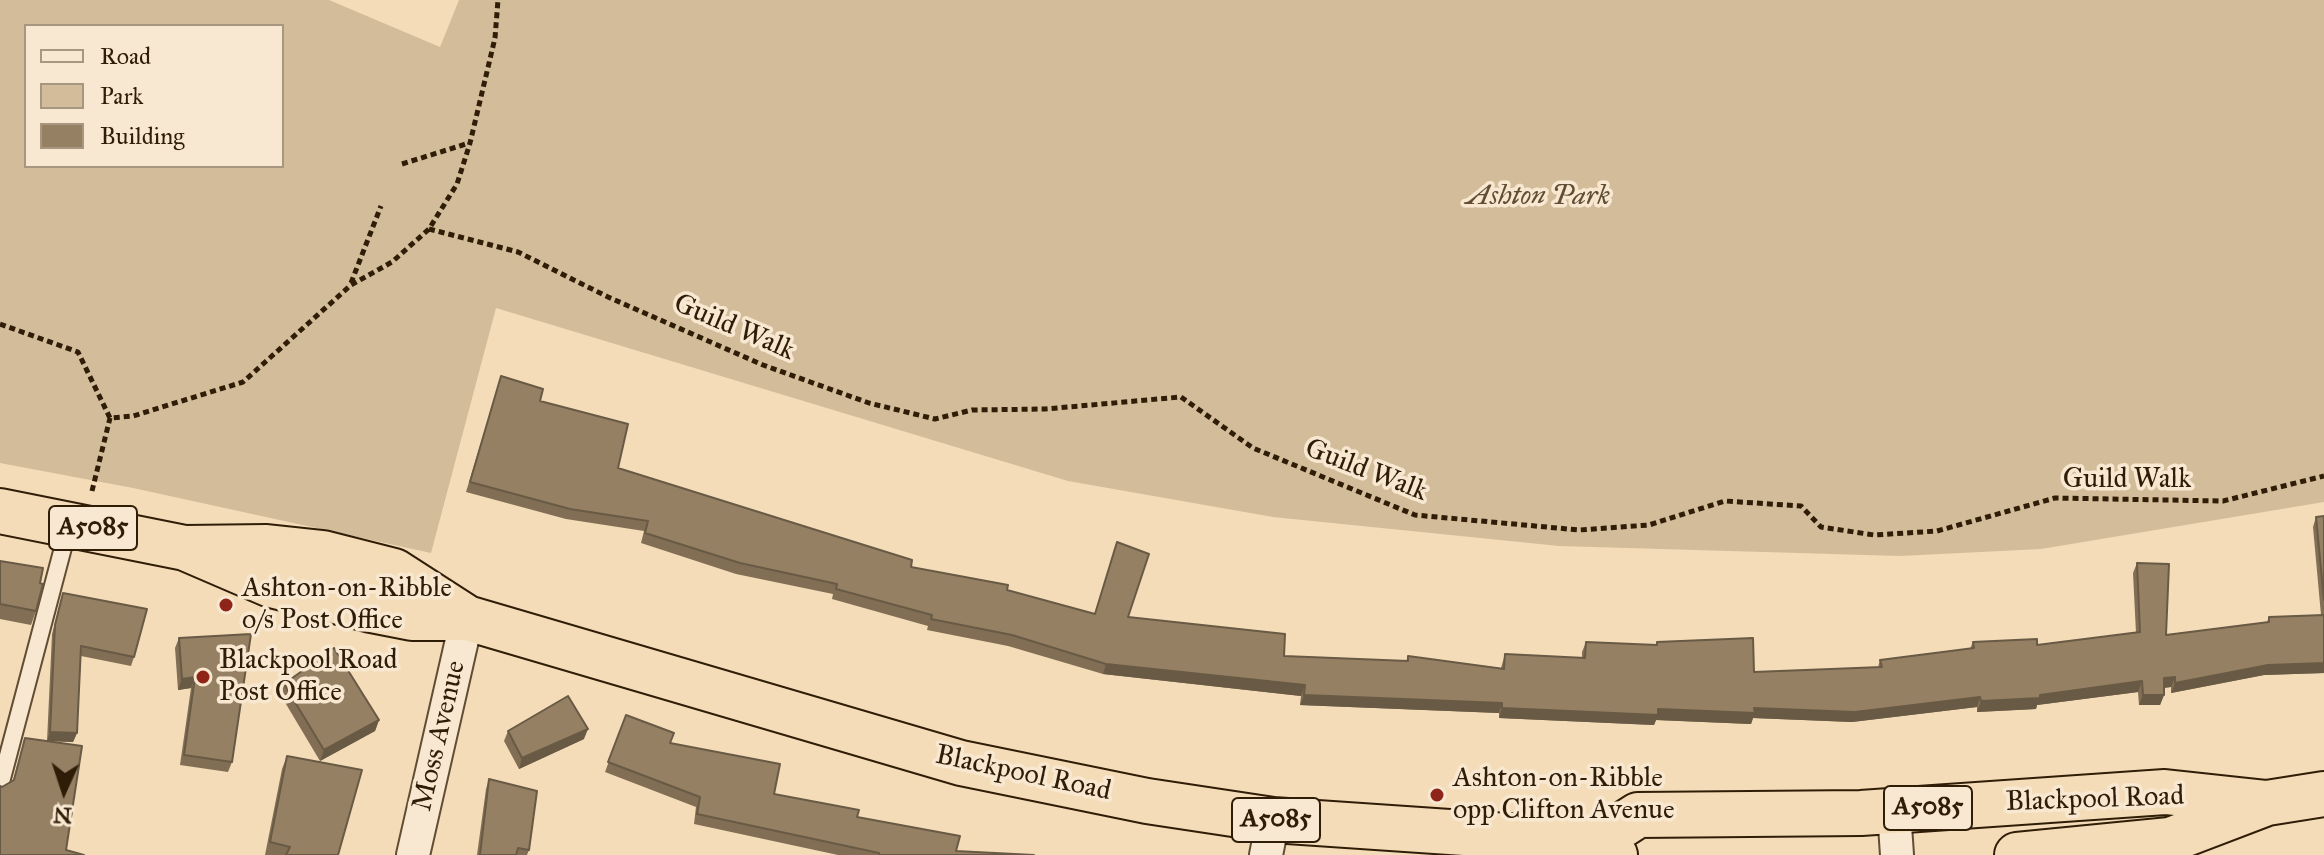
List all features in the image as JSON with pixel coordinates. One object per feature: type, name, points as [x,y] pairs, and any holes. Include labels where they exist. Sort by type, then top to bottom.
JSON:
[{"type":"highway","name":"Blackpool Road","points":[[0,511],[185,548],[267,547],[323,553],[394,571],[467,618],[961,763],[1147,801],[1270,838],[1606,848],[1638,815],[1894,811],[2165,792],[2267,803]]},
{"type":"highway","name":"Blackpool Road","points":[[2017,855],[2170,840],[2267,803],[2324,794]]},
{"type":"street","name":"Moss Avenue","points":[[413,855],[467,618]]},
{"type":"street","points":[[1894,811],[1897,855]]},
{"type":"lane","points":[[0,786],[74,525]]},
{"type":"path","points":[[110,418],[133,416],[243,382],[351,285],[392,262],[429,229],[457,184],[470,143],[495,38],[498,0]]},
{"type":"path","points":[[402,164],[470,143]]},
{"type":"path","points":[[351,285],[381,206]]},
{"type":"path","name":"Guild Walk","points":[[429,229],[518,252],[608,297],[763,365],[869,403],[935,419],[972,410],[1045,409],[1181,397],[1253,448],[1415,515],[1579,530],[1649,525],[1725,501],[1801,506],[1821,527],[1874,535],[1937,531],[2055,498],[2223,501],[2324,476]]},
{"type":"path","points":[[0,324],[78,352],[110,418],[74,525]]},
{"type":"green space","name":"Ashton Park","points":[[0,0],[329,0],[440,47],[459,0],[2324,0],[2324,502],[2041,549],[1900,556],[1559,546],[1273,517],[1068,481],[496,308],[431,553],[133,488],[0,463]]},
{"type":"building","points":[[501,376],[543,389],[540,401],[628,424],[618,468],[912,560],[911,567],[1008,585],[1007,590],[1095,614],[1117,542],[1149,554],[1128,617],[1285,634],[1284,656],[1408,661],[1408,656],[1504,669],[1505,654],[1585,658],[1586,642],[1657,645],[1657,642],[1753,638],[1754,672],[1882,667],[1880,660],[1974,648],[1973,642],[2037,639],[2037,645],[2140,632],[2137,563],[2169,564],[2166,635],[2269,622],[2269,617],[2324,615],[2324,663],[2268,665],[2175,683],[2175,677],[2164,678],[2164,695],[2143,695],[2142,681],[2040,695],[2040,698],[1981,701],[1980,697],[1855,712],[1754,708],[1755,713],[1658,709],[1658,715],[1502,708],[1502,703],[1304,695],[1305,685],[1106,664],[1012,635],[931,619],[932,615],[836,589],[837,584],[740,563],[645,533],[648,521],[570,509],[470,482]]},
{"type":"building","points":[[2324,516],[2324,600],[2316,517]]},
{"type":"building","points":[[0,561],[43,568],[40,583],[43,584],[36,611],[0,604]]},
{"type":"building","points":[[63,593],[147,609],[134,657],[81,646],[77,733],[50,732],[55,625]]},
{"type":"building","points":[[251,634],[232,762],[184,755],[195,677],[182,679],[179,638]]},
{"type":"building","points":[[334,648],[379,720],[324,750],[284,684]]},
{"type":"building","points":[[568,696],[588,729],[522,758],[508,731]]},
{"type":"building","points":[[626,715],[674,733],[670,743],[780,764],[774,794],[859,810],[857,817],[960,836],[956,851],[1034,855],[879,855],[697,814],[700,797],[608,762]]},
{"type":"building","points":[[25,738],[82,746],[66,850],[84,855],[0,855],[0,786],[14,780]]},
{"type":"building","points":[[287,756],[362,770],[338,855],[286,855],[290,847],[270,842]]},
{"type":"building","points":[[489,779],[537,791],[529,850],[518,848],[516,855],[480,855]]},
{"type":"place","name":"Ashton-on-Ribble o/s Post Office","points":[[226,605]]},
{"type":"place","name":"Blackpool Road Post Office","points":[[203,677]]},
{"type":"place","name":"Ashton-on-Ribble opp Clifton Avenue","points":[[1437,795]]}]
